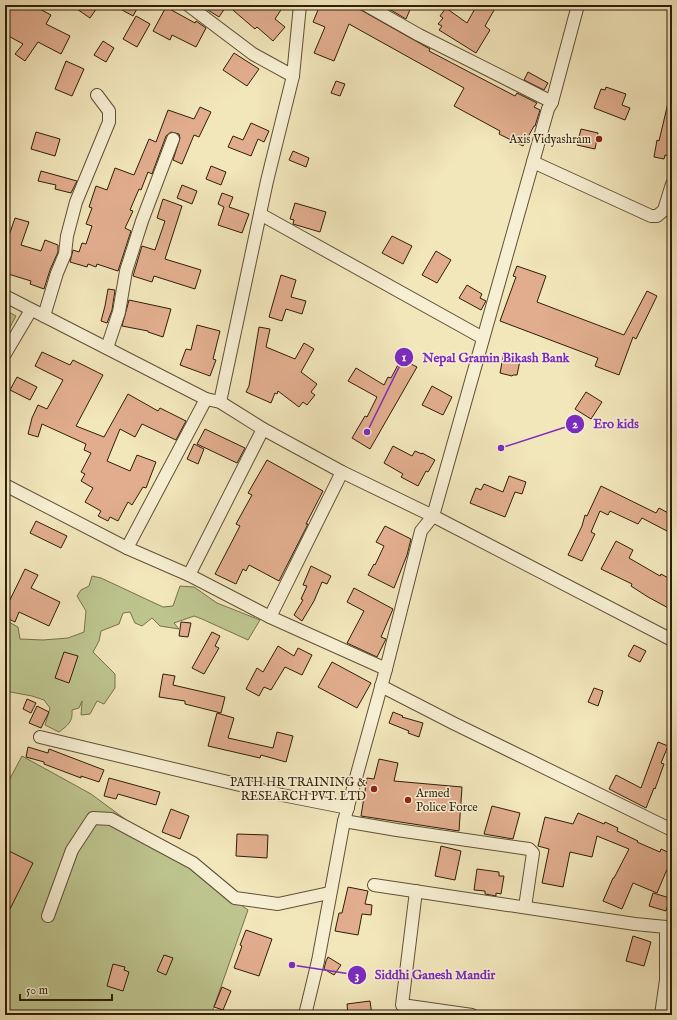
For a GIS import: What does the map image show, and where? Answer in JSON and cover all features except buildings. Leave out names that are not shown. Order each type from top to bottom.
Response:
[{"type":"street","points":[[188,5],[253,54],[293,76]]},
{"type":"street","points":[[220,402],[260,214],[293,76],[300,5]]},
{"type":"street","points":[[366,5],[419,36],[552,102]]},
{"type":"street","points":[[305,1015],[318,961],[329,893],[344,821],[386,669],[421,531],[433,516],[548,109],[552,102],[578,5]]},
{"type":"street","points":[[44,316],[57,273],[65,254],[67,236],[76,202],[109,122],[109,111],[97,95]]},
{"type":"street","points":[[108,348],[119,312],[126,271],[142,221],[174,139]]},
{"type":"street","points":[[533,162],[651,216],[657,216],[664,210],[672,184]]},
{"type":"street","points":[[260,214],[483,338]]},
{"type":"street","points":[[5,296],[206,399],[220,402],[263,429],[342,472],[433,516],[672,640]]},
{"type":"street","points":[[5,354],[31,310]]},
{"type":"street","points":[[126,548],[206,399]]},
{"type":"street","points":[[189,576],[263,429]]},
{"type":"street","points":[[270,617],[342,472]]},
{"type":"street","points":[[5,485],[126,548],[189,576],[270,617],[386,669]]},
{"type":"street","points":[[381,686],[467,730],[672,830]]},
{"type":"street","points":[[40,737],[282,795],[348,808]]},
{"type":"street","points":[[48,916],[72,850],[93,818],[111,819],[193,863],[236,898],[278,904],[329,893]]},
{"type":"street","points":[[344,821],[397,830],[528,848],[533,853],[525,907]]},
{"type":"street","points":[[374,885],[635,924],[666,927],[666,980],[660,1015]]},
{"type":"street","points":[[416,891],[402,1005],[472,1015]]},
{"type":"green space","points":[[5,310],[16,316],[5,337]]},
{"type":"green space","points":[[92,576],[101,578],[163,607],[173,606],[180,586],[194,587],[217,603],[260,620],[248,640],[194,616],[174,623],[179,629],[160,626],[152,618],[142,626],[135,623],[130,612],[123,613],[119,624],[101,631],[99,641],[93,652],[115,674],[115,688],[104,704],[97,701],[90,714],[81,715],[82,701],[79,708],[72,710],[72,718],[69,723],[59,732],[45,725],[50,708],[44,700],[5,691],[5,620],[18,627],[20,639],[43,640],[68,638],[84,632],[86,611],[77,596],[81,590],[89,586]]},
{"type":"green space","points":[[22,756],[91,794],[248,910],[211,1015],[5,1015],[5,788]]},
{"type":"place","name":"Axis Vidyashram","points":[[599,139]]},
{"type":"place","name":"Nepal Gramin Bikash Bank","points":[[367,432]]},
{"type":"place","name":"Ero kids","points":[[501,448]]},
{"type":"place","name":"PATH HR TRAINING & RESEARCH PVT. LTD","points":[[374,789]]},
{"type":"place","name":"Armed Police Force","points":[[408,800]]},
{"type":"place","name":"Siddhi Ganesh Mandir","points":[[292,965]]}]
